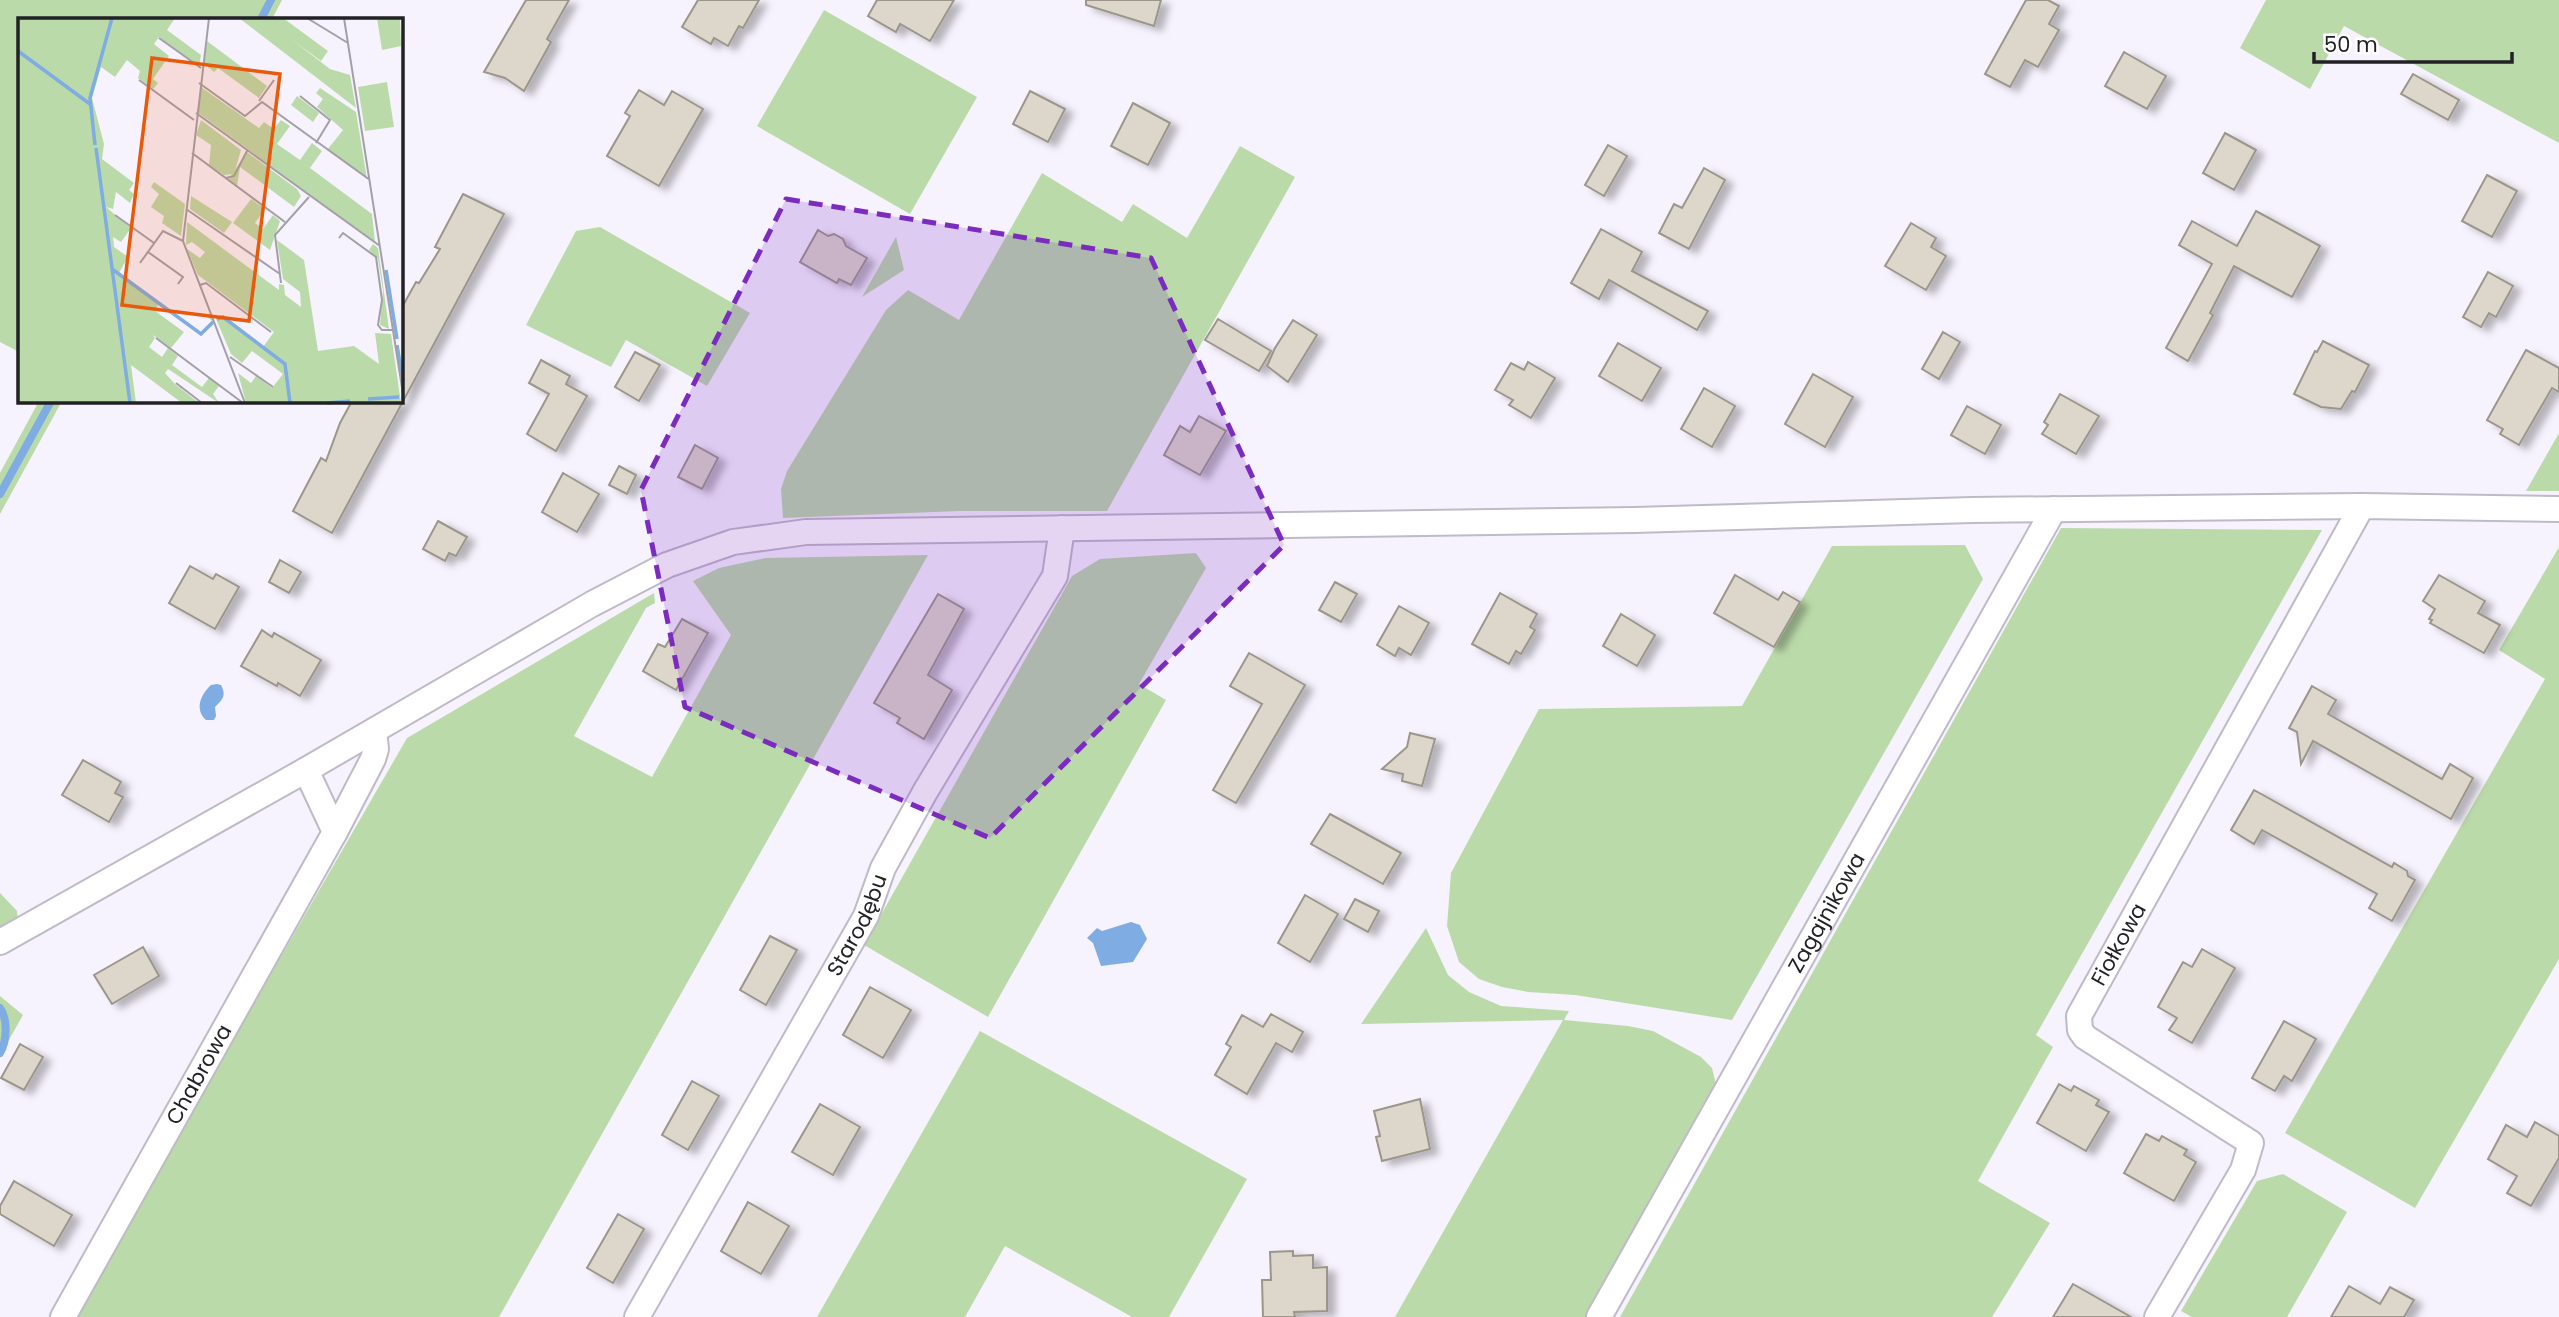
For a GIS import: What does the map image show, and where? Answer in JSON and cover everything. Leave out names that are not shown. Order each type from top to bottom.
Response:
[{"type":"street","points":[[0,942],[306,770],[592,604],[667,565],[733,542],[806,532],[1635,520],[2054,509],[2362,506],[2559,509]]},
{"type":"street","name":"Fiołkowa","points":[[2157,1317],[2243,1170],[2251,1143],[2085,1037],[2080,1030],[2079,1016],[2362,506]]},
{"type":"street","name":"Zagajnikowa","points":[[1599,1317],[2054,509]]},
{"type":"street","name":"Starodębu","points":[[637,1317],[866,916],[883,868],[925,792],[1055,576],[1062,528]]},
{"type":"street","name":"Chabrowa","points":[[63,1317],[335,832],[373,759],[376,749],[374,731]]},
{"type":"street","points":[[306,770],[335,832]]},
{"type":"highlighted area","points":[[786,199],[1151,258],[1284,545],[990,838],[685,707],[641,490]]},
{"type":"green space","points":[[0,0],[282,0],[273,18],[18,18],[18,351],[0,342]]},
{"type":"green space","points":[[2266,0],[2559,0],[2559,143],[2344,26],[2310,89],[2240,48]]},
{"type":"green space","points":[[824,10],[977,97],[910,214],[757,126]]},
{"type":"green space","points":[[1240,146],[1295,177],[1107,511],[960,511],[783,518],[781,489],[787,471],[886,310],[908,290],[959,320],[1042,173],[1122,222],[1133,204],[1187,238]]},
{"type":"green space","points":[[600,227],[750,313],[707,386],[626,340],[611,367],[526,325],[576,231]]},
{"type":"green space","points":[[896,237],[904,270],[862,297]]},
{"type":"green space","points":[[38,402],[61,402],[0,514],[0,473]]},
{"type":"green space","points":[[2559,433],[2559,491],[2526,491]]},
{"type":"green space","points":[[2061,528],[2322,530],[2036,1035],[2053,1047],[1978,1181],[2050,1223],[1992,1317],[1620,1317]]},
{"type":"green space","points":[[1965,545],[1983,579],[1732,1020],[1575,995],[1528,992],[1502,987],[1479,979],[1459,962],[1447,926],[1451,873],[1539,709],[1742,706],[1832,546]]},
{"type":"green space","points":[[2559,547],[2559,959],[2415,1208],[2285,1133],[2545,679],[2499,650]]},
{"type":"green space","points":[[1196,553],[1206,568],[1139,684],[1166,700],[988,1017],[864,945],[1072,576],[1100,559]]},
{"type":"green space","points":[[928,555],[499,1317],[73,1317],[407,738],[654,593],[655,603],[646,608],[574,736],[652,777],[731,635],[693,581],[719,568],[765,558]]},
{"type":"green space","points":[[0,893],[17,911],[18,920],[0,930]]},
{"type":"green space","points":[[1426,928],[1448,975],[1469,992],[1501,1006],[1569,1011],[1564,1020],[1653,1031],[1701,1057],[1712,1068],[1716,1084],[1587,1317],[1395,1317],[1563,1020],[1361,1024]]},
{"type":"green space","points":[[0,996],[23,1015],[0,1056]]},
{"type":"green space","points":[[980,1031],[1247,1179],[1169,1317],[1132,1317],[1005,1246],[965,1317],[817,1317]]},
{"type":"green space","points":[[2283,1174],[2347,1212],[2287,1317],[2192,1317],[2181,1311],[2257,1181]]},
{"type":"water","points":[[217,684],[223,689],[223,698],[215,707],[214,720],[206,720],[200,711],[200,702],[207,689]]},
{"type":"water","points":[[1131,922],[1140,925],[1147,939],[1133,962],[1101,966],[1093,943],[1087,938],[1097,928],[1102,931]]},
{"type":"building","points":[[526,0],[569,0],[547,39],[551,42],[524,91],[505,78],[484,72]]},
{"type":"building","points":[[698,0],[759,0],[743,28],[739,26],[728,46],[714,38],[711,44],[682,27]]},
{"type":"building","points":[[877,0],[954,0],[930,41],[900,24],[896,32],[868,16]]},
{"type":"building","points":[[1086,0],[1161,0],[1154,26],[1086,5]]},
{"type":"building","points":[[2026,0],[2048,0],[2059,6],[2049,24],[2059,30],[2038,67],[2025,60],[2010,87],[1985,74]]},
{"type":"building","points":[[2124,52],[2166,76],[2147,109],[2105,86]]},
{"type":"building","points":[[2413,74],[2459,100],[2448,120],[2401,94]]},
{"type":"building","points":[[639,90],[664,105],[672,91],[703,109],[659,186],[607,156],[630,116],[625,113]]},
{"type":"building","points":[[1030,91],[1065,109],[1048,142],[1013,124]]},
{"type":"building","points":[[1133,103],[1170,123],[1148,165],[1111,146]]},
{"type":"building","points":[[2225,133],[2256,150],[2234,190],[2203,173]]},
{"type":"building","points":[[1608,145],[1627,156],[1604,196],[1585,185]]},
{"type":"building","points":[[1704,168],[1725,180],[1689,249],[1659,233],[1674,204],[1682,208]]},
{"type":"building","points":[[2487,175],[2517,191],[2492,237],[2462,221]]},
{"type":"building","points":[[463,194],[504,214],[332,533],[293,511],[321,458],[326,461],[340,423],[351,402],[402,402],[402,307],[440,249],[435,247]]},
{"type":"building","points":[[2256,211],[2320,246],[2292,297],[2234,266],[2210,313],[2213,315],[2188,361],[2166,348],[2212,264],[2179,245],[2192,221],[2237,246]]},
{"type":"building","points":[[1911,223],[1936,238],[1931,247],[1946,256],[1926,290],[1885,266]]},
{"type":"building","points":[[1601,229],[1642,252],[1632,271],[1708,311],[1697,330],[1609,280],[1599,299],[1571,283]]},
{"type":"building","points":[[818,230],[828,236],[834,234],[843,239],[846,246],[867,258],[851,285],[839,279],[837,283],[800,262]]},
{"type":"building","points":[[2488,272],[2513,286],[2496,317],[2489,313],[2481,327],[2463,317]]},
{"type":"building","points":[[1218,319],[1271,351],[1259,371],[1205,340]]},
{"type":"building","points":[[1293,320],[1317,335],[1288,382],[1267,366]]},
{"type":"building","points":[[1943,332],[1960,342],[1939,379],[1922,369]]},
{"type":"building","points":[[2323,341],[2369,365],[2355,392],[2352,391],[2341,409],[2321,407],[2294,394],[2315,351],[2317,352]]},
{"type":"building","points":[[1618,343],[1661,368],[1642,401],[1599,376]]},
{"type":"building","points":[[2526,350],[2559,368],[2559,392],[2552,388],[2519,445],[2500,434],[2503,429],[2487,420]]},
{"type":"building","points":[[635,352],[660,365],[639,401],[615,387]]},
{"type":"building","points":[[541,360],[570,376],[566,384],[587,396],[556,451],[527,434],[549,394],[529,383]]},
{"type":"building","points":[[1528,362],[1555,378],[1531,418],[1509,405],[1513,400],[1495,390],[1511,363],[1524,370]]},
{"type":"building","points":[[1813,374],[1853,397],[1825,447],[1785,424]]},
{"type":"building","points":[[1704,388],[1735,406],[1712,447],[1681,429]]},
{"type":"building","points":[[2060,394],[2099,416],[2076,454],[2042,434],[2048,425],[2044,422]]},
{"type":"building","points":[[1967,406],[2001,425],[1985,454],[1951,435]]},
{"type":"building","points":[[1199,416],[1226,431],[1200,475],[1164,455],[1180,426],[1190,432]]},
{"type":"building","points":[[695,445],[718,458],[702,489],[678,477]]},
{"type":"building","points":[[619,466],[636,475],[627,494],[609,485]]},
{"type":"building","points":[[563,473],[599,494],[577,532],[542,512]]},
{"type":"building","points":[[438,521],[467,537],[456,556],[449,553],[445,561],[423,549]]},
{"type":"building","points":[[280,560],[301,572],[289,593],[269,582]]},
{"type":"building","points":[[190,566],[213,579],[216,574],[239,587],[215,629],[169,603]]},
{"type":"building","points":[[1735,575],[1778,600],[1783,592],[1800,602],[1774,647],[1714,613]]},
{"type":"building","points":[[2439,575],[2485,601],[2478,613],[2500,625],[2484,653],[2430,623],[2432,620],[2429,619],[2435,609],[2423,601]]},
{"type":"building","points":[[1335,582],[1357,594],[1341,622],[1319,610]]},
{"type":"building","points":[[1500,593],[1537,614],[1530,627],[1535,630],[1521,654],[1516,651],[1509,664],[1472,644]]},
{"type":"building","points":[[938,594],[964,609],[928,675],[952,690],[924,739],[897,723],[900,718],[874,703]]},
{"type":"building","points":[[1399,606],[1429,623],[1411,655],[1399,648],[1395,656],[1377,645]]},
{"type":"building","points":[[1621,614],[1655,635],[1637,666],[1603,646]]},
{"type":"building","points":[[682,619],[708,633],[676,690],[643,671],[658,644],[665,647]]},
{"type":"building","points":[[262,630],[272,637],[274,633],[321,660],[300,696],[241,666]]},
{"type":"building","points":[[1249,653],[1305,685],[1236,803],[1213,790],[1262,704],[1230,686]]},
{"type":"building","points":[[2312,686],[2336,700],[2328,714],[2442,779],[2450,764],[2473,778],[2451,819],[2313,741],[2301,764],[2297,732],[2289,728]]},
{"type":"building","points":[[1410,733],[1435,739],[1422,786],[1402,781],[1403,774],[1382,769],[1407,747]]},
{"type":"building","points":[[83,760],[121,782],[115,793],[123,797],[109,822],[62,795]]},
{"type":"building","points":[[2254,790],[2392,867],[2394,863],[2407,871],[2408,876],[2415,880],[2392,921],[2369,908],[2377,894],[2262,830],[2254,844],[2231,830]]},
{"type":"building","points":[[1330,814],[1401,853],[1383,884],[1311,844]]},
{"type":"building","points":[[1305,895],[1338,914],[1310,962],[1278,943]]},
{"type":"building","points":[[1355,899],[1379,911],[1368,932],[1344,919]]},
{"type":"building","points":[[770,936],[797,950],[766,1005],[740,990]]},
{"type":"building","points":[[143,947],[159,976],[112,1004],[94,975]]},
{"type":"building","points":[[2202,949],[2235,968],[2192,1043],[2169,1030],[2177,1018],[2158,1007],[2183,962],[2192,967]]},
{"type":"building","points":[[870,987],[911,1010],[883,1058],[843,1035]]},
{"type":"building","points":[[1271,1014],[1303,1032],[1292,1052],[1276,1043],[1247,1094],[1215,1075],[1231,1047],[1226,1044],[1242,1015],[1263,1027]]},
{"type":"building","points":[[2284,1021],[2316,1039],[2292,1081],[2284,1076],[2275,1091],[2252,1078]]},
{"type":"building","points":[[20,1044],[43,1057],[24,1090],[1,1078]]},
{"type":"building","points":[[692,1081],[719,1096],[688,1150],[662,1135]]},
{"type":"building","points":[[2059,1084],[2071,1091],[2074,1086],[2099,1100],[2096,1105],[2109,1112],[2086,1151],[2037,1123]]},
{"type":"building","points":[[1420,1099],[1430,1149],[1382,1161],[1376,1137],[1380,1136],[1374,1111]]},
{"type":"building","points":[[820,1104],[860,1127],[833,1175],[792,1152]]},
{"type":"building","points":[[2535,1122],[2559,1136],[2559,1158],[2531,1206],[2507,1193],[2517,1176],[2488,1159],[2506,1125],[2527,1137]]},
{"type":"building","points":[[2146,1134],[2159,1141],[2162,1136],[2187,1150],[2184,1155],[2196,1162],[2174,1201],[2124,1173]]},
{"type":"building","points":[[14,1181],[72,1215],[54,1246],[0,1214],[0,1206]]},
{"type":"building","points":[[748,1202],[789,1226],[761,1274],[721,1251]]},
{"type":"building","points":[[618,1214],[644,1229],[613,1283],[587,1268]]},
{"type":"building","points":[[1293,1251],[1293,1256],[1313,1255],[1313,1268],[1327,1267],[1327,1311],[1294,1312],[1295,1317],[1263,1317],[1262,1280],[1271,1280],[1270,1252]]},
{"type":"building","points":[[2073,1284],[2131,1317],[2053,1317]]},
{"type":"building","points":[[2349,1286],[2380,1304],[2390,1287],[2414,1300],[2404,1317],[2331,1317]]},
{"type":"waterway","points":[[262,18],[271,0]]},
{"type":"waterway","points":[[0,494],[50,402]]},
{"type":"waterway","points":[[0,1008],[6,1030],[0,1053]]}]
